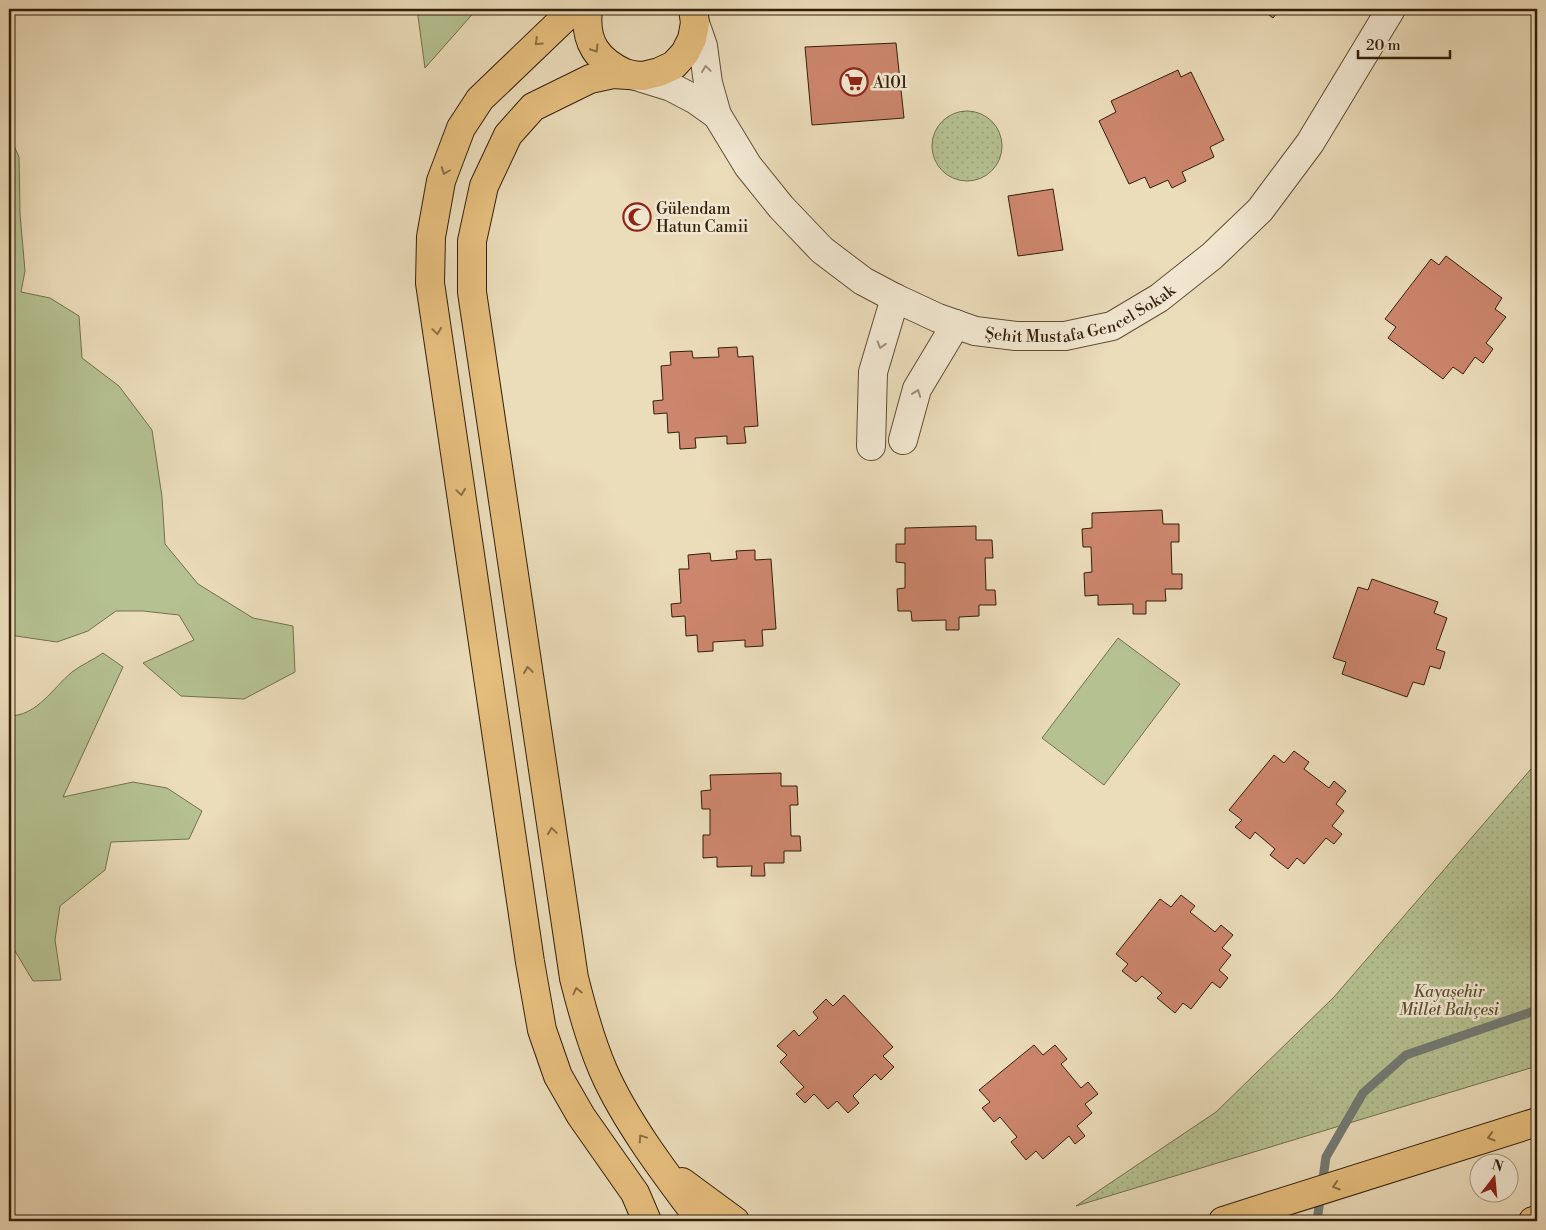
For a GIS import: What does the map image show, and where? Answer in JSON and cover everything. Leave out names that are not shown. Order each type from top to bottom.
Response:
[{"type":"main road","points":[[574,9],[480,99],[461,128],[441,181],[431,237],[430,283],[530,962],[542,1030],[558,1076],[581,1116],[656,1221]]},
{"type":"main road","points":[[588,9],[587,26],[590,42],[599,56],[612,67],[627,74]]},
{"type":"main road","points":[[695,13],[692,39],[685,53],[674,64],[659,72],[644,76],[613,74],[590,79],[533,107],[508,135],[484,186],[472,241],[472,292],[574,978],[584,1021],[603,1070],[627,1116],[701,1221]]},
{"type":"main road","points":[[1223,1221],[1537,1122]]},
{"type":"main road","points":[[663,1168],[735,1221]]},
{"type":"main road","points":[[635,1193],[647,1221]]},
{"type":"main road","points":[[1532,1221],[1537,1220]]},
{"type":"street","name":"Şehit Mustafa Gencel Sokak","points":[[717,115],[748,166],[781,207],[822,250],[863,281],[895,298],[975,331],[1016,336],[1065,336],[1112,326],[1159,298],[1212,256],[1260,210],[1310,143],[1391,9]]},
{"type":"street","points":[[695,13],[703,46],[708,84],[717,115]]},
{"type":"street","points":[[627,74],[671,87],[696,100],[717,115]]},
{"type":"street","points":[[871,446],[873,372],[895,298]]},
{"type":"street","points":[[903,440],[917,389],[956,324]]},
{"type":"green space","points":[[417,9],[477,9],[425,68]]},
{"type":"green space","points":[[967,111],[980,114],[992,121],[999,133],[1002,146],[999,159],[992,171],[980,178],[967,181],[954,178],[942,171],[935,159],[932,146],[935,133],[942,121],[954,114]]},
{"type":"green space","points":[[9,134],[19,157],[20,214],[25,271],[21,292],[50,298],[79,316],[82,358],[119,386],[152,430],[162,497],[165,544],[198,584],[253,618],[293,626],[295,672],[244,699],[181,696],[143,663],[194,640],[179,615],[143,611],[116,611],[88,631],[57,642],[9,635]]},
{"type":"green space","points":[[1118,638],[1180,684],[1104,785],[1042,738]]},
{"type":"green space","points":[[103,653],[123,667],[63,797],[133,782],[167,788],[202,811],[189,839],[111,842],[105,870],[60,906],[55,940],[61,980],[33,981],[9,941],[9,716],[19,715],[36,706],[72,672]]},
{"type":"green space","name":"Kayaşehir Millet Bahçesi","points":[[1537,762],[1537,1066],[1076,1206],[1216,1112],[1334,997]]},
{"type":"building","points":[[1261,9],[1280,9],[1273,18]]},
{"type":"building","name":"A101","points":[[896,43],[904,118],[812,125],[805,47]]},
{"type":"building","points":[[1178,70],[1181,77],[1191,72],[1224,140],[1210,147],[1214,157],[1182,172],[1186,181],[1172,188],[1168,180],[1150,188],[1145,177],[1129,184],[1099,121],[1116,112],[1111,101]]},
{"type":"building","points":[[1053,189],[1063,250],[1018,256],[1008,196]]},
{"type":"building","points":[[1446,256],[1502,298],[1495,309],[1506,317],[1486,343],[1493,349],[1483,363],[1475,357],[1463,374],[1453,367],[1443,379],[1388,338],[1396,327],[1385,319],[1431,259],[1439,265]]},
{"type":"building","points":[[737,347],[738,357],[753,356],[758,426],[744,427],[746,443],[727,444],[727,436],[695,438],[696,448],[680,449],[679,432],[668,433],[667,413],[654,414],[653,401],[663,400],[661,366],[671,365],[670,352],[692,351],[693,358],[719,357],[718,348]]},
{"type":"building","points":[[1162,510],[1163,524],[1179,524],[1179,542],[1171,542],[1172,574],[1182,574],[1182,589],[1165,589],[1166,601],[1146,601],[1146,614],[1133,614],[1133,604],[1098,605],[1098,595],[1085,596],[1084,573],[1092,572],[1091,547],[1083,547],[1082,529],[1092,528],[1092,513]]},
{"type":"building","points":[[976,526],[976,540],[992,540],[993,558],[985,558],[986,590],[995,590],[996,605],[979,605],[979,616],[959,617],[959,630],[946,630],[946,620],[912,621],[911,611],[898,611],[897,589],[905,588],[905,563],[896,562],[896,544],[905,544],[905,528]]},
{"type":"building","points":[[755,550],[755,560],[771,559],[776,629],[762,630],[763,646],[745,647],[745,640],[713,642],[713,651],[698,652],[697,635],[686,636],[685,616],[672,617],[671,604],[681,603],[679,569],[689,569],[688,555],[710,553],[711,561],[737,559],[736,551]]},
{"type":"building","points":[[1372,579],[1438,602],[1434,613],[1447,618],[1436,649],[1445,652],[1440,669],[1430,666],[1424,685],[1413,682],[1407,697],[1342,674],[1346,662],[1333,658],[1358,587],[1368,590]]},
{"type":"building","points":[[1294,751],[1309,762],[1304,769],[1329,788],[1334,781],[1346,791],[1336,804],[1344,811],[1332,826],[1342,834],[1334,844],[1326,838],[1304,864],[1297,858],[1288,869],[1270,855],[1275,849],[1255,832],[1250,839],[1235,827],[1242,820],[1229,810],[1274,755],[1284,763]]},
{"type":"building","points":[[781,773],[781,786],[797,786],[798,805],[790,805],[791,836],[800,836],[801,851],[784,851],[784,863],[764,863],[765,876],[751,876],[752,866],[717,867],[717,857],[703,858],[703,835],[710,835],[710,809],[702,809],[701,791],[711,790],[710,775]]},
{"type":"building","points":[[1181,895],[1195,906],[1190,912],[1215,932],[1221,925],[1233,935],[1222,948],[1231,955],[1219,970],[1228,978],[1220,988],[1212,982],[1191,1009],[1183,1003],[1175,1013],[1157,998],[1162,993],[1142,976],[1136,982],[1122,971],[1128,964],[1116,954],[1160,899],[1171,907]]},
{"type":"building","points":[[844,995],[893,1047],[883,1056],[894,1067],[881,1080],[875,1074],[853,1096],[859,1103],[848,1113],[837,1101],[828,1109],[814,1094],[805,1103],[796,1094],[804,1087],[780,1062],[787,1055],[777,1046],[794,1030],[799,1036],[818,1018],[813,1012],[826,999],[833,1006]]},
{"type":"building","points":[[1034,1045],[1043,1055],[1055,1045],[1067,1059],[1061,1064],[1081,1088],[1088,1082],[1098,1094],[1085,1104],[1092,1113],[1077,1126],[1085,1136],[1075,1144],[1069,1136],[1043,1159],[1036,1151],[1026,1160],[1011,1142],[1017,1137],[1000,1117],[994,1122],[982,1108],[990,1102],[979,1090]]},
{"type":"waterway","points":[[1317,1221],[1326,1157],[1363,1093],[1406,1055],[1537,1010]]},
{"type":"place","name":"A101","points":[[854,82]]},
{"type":"place","name":"Gülendam Hatun Camii","points":[[637,217]]}]
